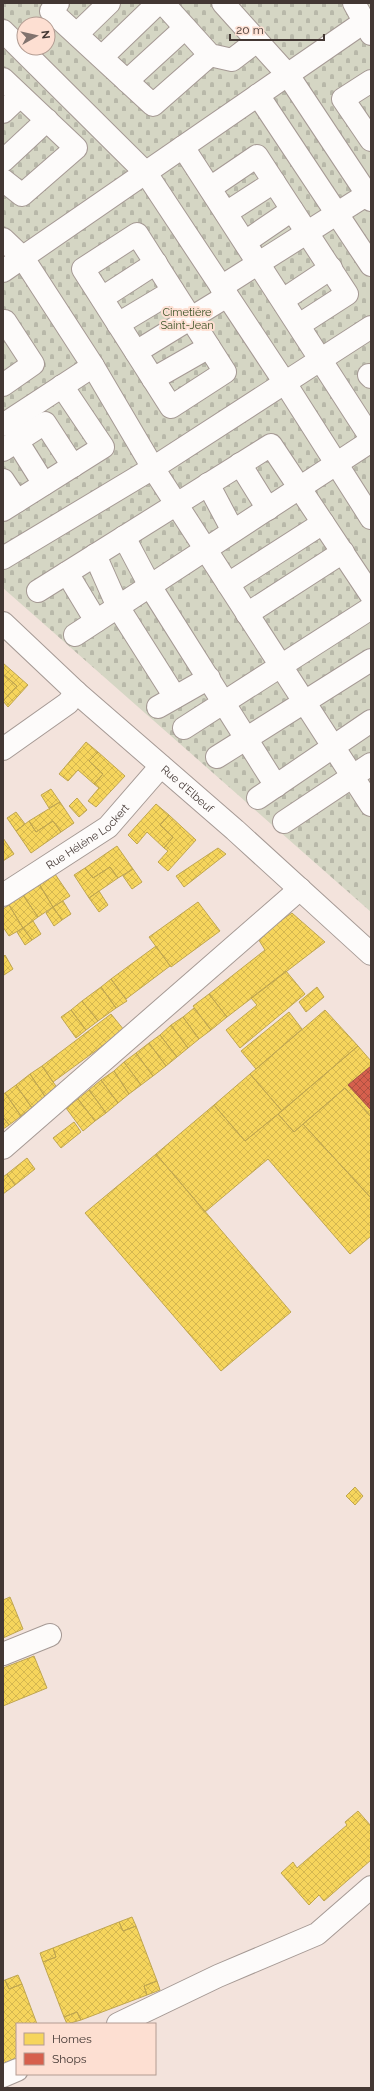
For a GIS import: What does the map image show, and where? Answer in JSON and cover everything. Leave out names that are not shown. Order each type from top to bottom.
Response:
[{"type":"street","points":[[58,3],[51,10],[154,105],[210,55]]},
{"type":"street","points":[[77,34],[109,3]]},
{"type":"street","points":[[102,57],[158,3]]},
{"type":"street","points":[[163,3],[210,55],[232,60],[257,41]]},
{"type":"street","points":[[136,352],[191,318],[259,263],[307,232],[370,195],[288,75],[223,3]]},
{"type":"street","points":[[3,271],[258,95],[288,75],[367,28],[354,3]]},
{"type":"street","points":[[127,81],[185,28]]},
{"type":"street","points":[[3,31],[146,173],[285,383],[371,518]]},
{"type":"street","points":[[3,79],[76,148],[22,195],[3,180]]},
{"type":"street","points":[[368,128],[343,99],[371,81]]},
{"type":"street","points":[[258,95],[371,265]]},
{"type":"street","points":[[3,112],[20,96]]},
{"type":"street","points":[[3,160],[46,120]]},
{"type":"street","points":[[183,147],[371,438]]},
{"type":"street","points":[[210,188],[257,156],[347,294],[299,326]]},
{"type":"street","points":[[226,213],[274,182]]},
{"type":"street","points":[[245,242],[292,210]]},
{"type":"street","points":[[137,234],[173,291],[225,372],[171,407],[83,269],[137,234]]},
{"type":"street","points":[[3,239],[23,258],[93,366],[153,468],[371,805]]},
{"type":"street","points":[[102,298],[156,263]]},
{"type":"street","points":[[282,300],[330,268]]},
{"type":"street","points":[[118,324],[173,291]]},
{"type":"street","points":[[4,320],[33,364],[4,383]]},
{"type":"street","points":[[3,558],[153,468],[371,327]]},
{"type":"street","points":[[153,379],[209,347]]},
{"type":"street","points":[[8,439],[62,386],[93,366]]},
{"type":"street","points":[[3,480],[10,506],[103,447],[62,386]]},
{"type":"street","points":[[8,439],[45,423],[73,466]]},
{"type":"street","points":[[8,439],[44,484]]},
{"type":"street","points":[[76,635],[371,442]]},
{"type":"street","points":[[38,591],[271,445],[371,595]]},
{"type":"street","points":[[240,464],[268,509]]},
{"type":"street","points":[[208,484],[233,532]]},
{"type":"street","points":[[228,584],[323,523]]},
{"type":"street","points":[[124,537],[150,586],[276,786]]},
{"type":"street","points":[[247,614],[343,552]]},
{"type":"street","points":[[94,555],[118,607],[167,702],[209,678]]},
{"type":"street","points":[[67,573],[96,621]]},
{"type":"street","points":[[184,728],[371,608]]},
{"type":"street","name":"Rue d'Elbeuf","points":[[3,623],[76,692],[300,889],[371,954]]},
{"type":"street","points":[[217,757],[371,660]]},
{"type":"street","points":[[3,749],[68,703],[76,692]]},
{"type":"street","points":[[258,798],[371,720]]},
{"type":"street","points":[[284,822],[371,764]]},
{"type":"street","name":"Rue Hélène Lockert","points":[[3,896],[108,827],[161,766]]},
{"type":"street","points":[[3,1148],[300,889]]},
{"type":"street","points":[[3,1654],[50,1635]]},
{"type":"street","points":[[120,2023],[218,1976],[317,1934],[371,1887]]},
{"type":"street","points":[[3,2076],[16,2070]]},
{"type":"green space","name":"Cimetière Saint-Jean","points":[[3,3],[371,3],[371,912],[3,588]]},
{"type":"building: Homes","points":[[3,663],[28,685],[8,707],[3,701],[17,686],[3,674]]},
{"type":"building: Homes","points":[[3,674],[17,686],[3,701]]},
{"type":"building: Homes","points":[[86,742],[98,752],[89,761],[103,774],[94,784],[78,770],[68,781],[59,774]]},
{"type":"building: Homes","points":[[98,752],[125,776],[96,807],[88,801],[99,788],[94,784],[103,774],[89,761]]},
{"type":"building: Homes","points":[[51,789],[60,802],[49,808],[41,795]]},
{"type":"building: Homes","points":[[77,798],[87,810],[79,817],[69,806]]},
{"type":"building: Homes","points":[[60,802],[74,823],[61,832],[53,821],[36,832],[29,821]]},
{"type":"building: Homes","points":[[156,804],[169,815],[160,825],[173,837],[164,848],[147,832],[137,844],[128,835]]},
{"type":"building: Homes","points":[[16,812],[25,824],[16,831],[7,818]]},
{"type":"building: Homes","points":[[169,815],[196,840],[168,871],[158,862],[168,851],[164,848],[173,837],[160,825]]},
{"type":"building: Homes","points":[[29,821],[36,832],[53,821],[61,832],[31,853],[16,831]]},
{"type":"building: Homes","points":[[3,838],[14,854],[3,861]]},
{"type":"building: Homes","points":[[117,846],[133,869],[118,878],[110,867],[93,878],[85,868]]},
{"type":"building: Homes","points":[[218,848],[226,854],[184,887],[176,876]]},
{"type":"building: Homes","points":[[110,867],[118,878],[89,898],[74,875],[85,868],[93,878]]},
{"type":"building: Homes","points":[[133,869],[142,882],[132,889],[123,876]]},
{"type":"building: Homes","points":[[55,874],[70,896],[53,907],[39,884]]},
{"type":"building: Homes","points":[[39,884],[53,907],[38,917],[23,895]]},
{"type":"building: Homes","points":[[99,891],[108,905],[99,912],[89,898]]},
{"type":"building: Homes","points":[[23,895],[38,917],[23,928],[9,905]]},
{"type":"building: Homes","points":[[63,901],[71,914],[62,920],[53,907]]},
{"type":"building: Homes","points":[[198,902],[220,931],[171,967],[149,937]]},
{"type":"building: Homes","points":[[9,905],[23,928],[9,936],[3,927],[3,909]]},
{"type":"building: Homes","points":[[53,907],[62,920],[54,926],[46,913]]},
{"type":"building: Homes","points":[[292,913],[325,942],[227,1017],[209,994],[265,950],[257,937]]},
{"type":"building: Homes","points":[[33,921],[41,934],[32,940],[23,928]]},
{"type":"building: Homes","points":[[23,928],[32,940],[25,945],[17,932]]},
{"type":"building: Homes","points":[[156,946],[170,966],[126,999],[111,979]]},
{"type":"building: Homes","points":[[5,955],[13,969],[4,975],[3,957]]},
{"type":"building: Homes","points":[[286,971],[305,994],[240,1048],[226,1030],[257,1005],[251,998]]},
{"type":"building: Homes","points":[[111,979],[127,1001],[116,1008],[101,987]]},
{"type":"building: Homes","points":[[101,987],[116,1008],[98,1021],[82,1001]]},
{"type":"building: Homes","points":[[317,987],[324,997],[306,1012],[299,1002]]},
{"type":"building: Homes","points":[[209,994],[227,1017],[211,1030],[193,1006]]},
{"type":"building: Homes","points":[[82,1001],[98,1021],[86,1030],[71,1010]]},
{"type":"building: Homes","points":[[194,1008],[211,1030],[199,1039],[183,1017]]},
{"type":"building: Homes","points":[[71,1010],[86,1030],[76,1038],[61,1017]]},
{"type":"building: Homes","points":[[325,1010],[358,1046],[282,1111],[250,1074]]},
{"type":"building: Homes","points":[[289,1012],[302,1029],[256,1069],[241,1051]]},
{"type":"building: Homes","points":[[111,1014],[124,1030],[53,1082],[42,1066]]},
{"type":"building: Homes","points":[[183,1017],[199,1039],[188,1048],[171,1025]]},
{"type":"building: Homes","points":[[171,1025],[188,1048],[177,1057],[160,1035]]},
{"type":"building: Homes","points":[[160,1035],[177,1057],[166,1066],[149,1043]]},
{"type":"building: Homes","points":[[149,1043],[166,1066],[153,1076],[136,1053]]},
{"type":"building: Homes","points":[[358,1046],[371,1061],[371,1066],[348,1085],[371,1110],[371,1117],[345,1088],[294,1132],[278,1114]]},
{"type":"building: Homes","points":[[136,1053],[153,1076],[141,1085],[124,1062]]},
{"type":"building: Homes","points":[[124,1062],[141,1085],[129,1094],[114,1071]]},
{"type":"building: Homes","points":[[42,1066],[58,1089],[46,1098],[30,1074]]},
{"type":"building: Homes","points":[[114,1071],[129,1094],[118,1103],[101,1080]]},
{"type":"building: Homes","points":[[30,1074],[46,1098],[32,1108],[16,1085]]},
{"type":"building: Homes","points":[[250,1074],[282,1111],[245,1141],[214,1105]]},
{"type":"building: Homes","points":[[101,1080],[118,1103],[106,1113],[89,1090]]},
{"type":"building: Homes","points":[[16,1085],[32,1108],[21,1116],[5,1093]]},
{"type":"building: Homes","points":[[345,1088],[371,1117],[371,1198],[303,1124]]},
{"type":"building: Homes","points":[[89,1090],[106,1113],[95,1121],[78,1099]]},
{"type":"building: Homes","points":[[5,1093],[21,1116],[9,1125],[3,1117],[3,1094]]},
{"type":"building: Homes","points":[[78,1099],[95,1121],[83,1131],[66,1108]]},
{"type":"building: Homes","points":[[214,1105],[245,1141],[278,1114],[294,1132],[303,1124],[371,1198],[371,1236],[350,1254],[268,1159],[205,1212],[156,1154]]},
{"type":"building: Homes","points":[[3,1117],[9,1125],[3,1129]]},
{"type":"building: Homes","points":[[74,1122],[81,1132],[61,1148],[53,1138]]},
{"type":"building: Homes","points":[[156,1154],[291,1312],[221,1371],[85,1213]]},
{"type":"building: Homes","points":[[27,1158],[35,1169],[15,1185],[7,1174]]},
{"type":"building: Homes","points":[[7,1174],[15,1185],[3,1194],[3,1177]]},
{"type":"building: Homes","points":[[355,1487],[363,1496],[355,1505],[346,1496]]},
{"type":"building: Homes","points":[[10,1597],[23,1629],[3,1638],[3,1600]]},
{"type":"building: Homes","points":[[34,1656],[47,1688],[3,1706],[3,1668]]},
{"type":"building: Homes","points":[[358,1811],[371,1826],[371,1860],[324,1901],[319,1895],[309,1905],[281,1873],[293,1862],[297,1868],[347,1825],[345,1822]]},
{"type":"building: Homes","points":[[132,1917],[136,1926],[123,1931],[119,1922]]},
{"type":"building: Homes","points":[[119,1922],[123,1931],[136,1926],[157,1981],[144,1986],[147,1995],[81,2020],[77,2012],[64,2017],[43,1962],[56,1957],[53,1948]]},
{"type":"building: Homes","points":[[53,1948],[56,1957],[43,1962],[40,1953]]},
{"type":"building: Homes","points":[[18,1975],[22,1984],[9,1989],[5,1980]]},
{"type":"building: Homes","points":[[5,1980],[9,1989],[22,1984],[37,2023],[16,2023],[16,2059],[3,2064],[3,1981]]},
{"type":"building: Homes","points":[[157,1981],[160,1990],[147,1995],[144,1986]]},
{"type":"building: Homes","points":[[77,2012],[81,2020],[67,2023],[64,2017]]},
{"type":"building: Shops","points":[[371,1066],[371,1110],[348,1085]]}]
